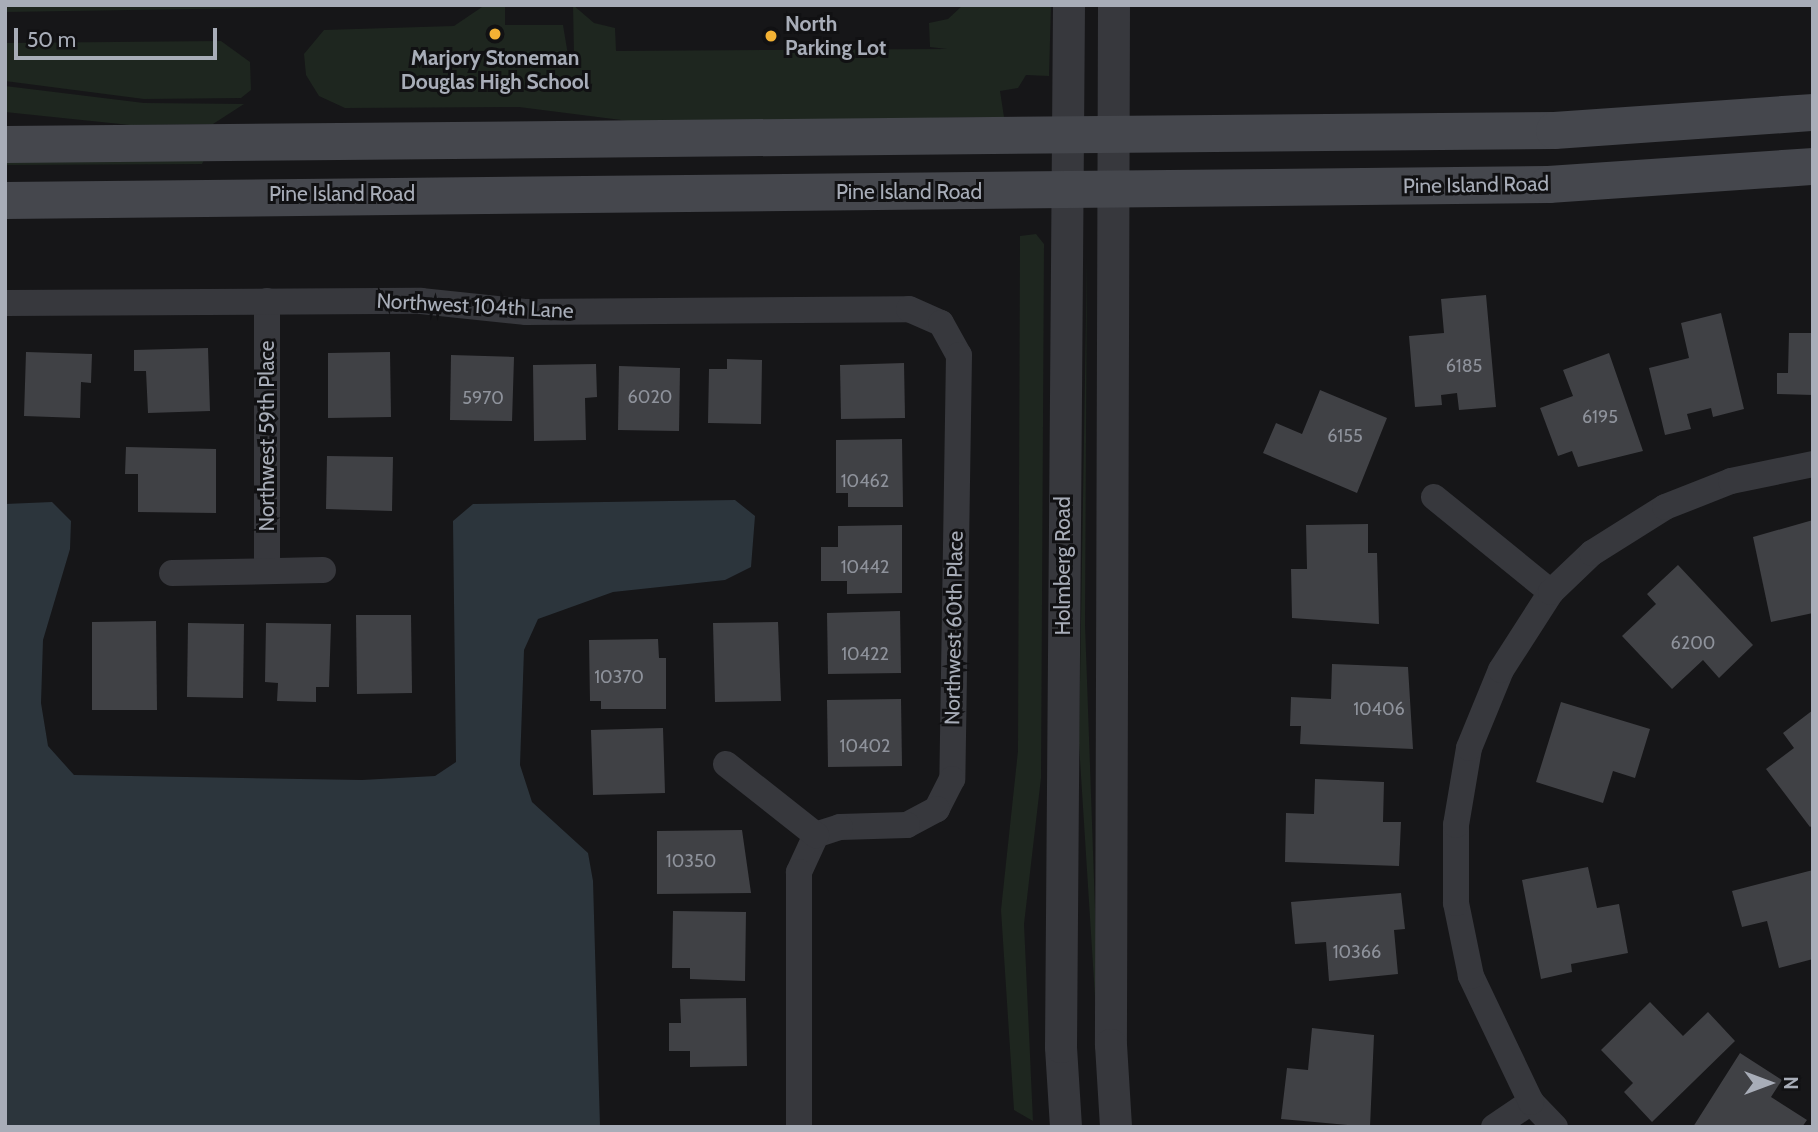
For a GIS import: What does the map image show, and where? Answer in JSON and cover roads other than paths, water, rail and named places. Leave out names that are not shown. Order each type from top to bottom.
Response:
[{"type":"main road","points":[[5,144],[1068,132],[1554,130],[1813,112]]},
{"type":"main road","name":"Pine Island Road","points":[[5,200],[1548,184],[1813,166]]},
{"type":"street","name":"Holmberg Road","points":[[1066,1127],[1061,1046],[1065,190],[1069,5]]},
{"type":"street","points":[[1114,5],[1111,1045],[1116,1127]]},
{"type":"street","name":"Northwest 59th Place","points":[[267,301],[267,571]]},
{"type":"street","name":"Northwest 104th Lane","points":[[5,303],[421,301],[526,312],[909,309],[941,323]]},
{"type":"street","name":"Northwest 60th Place","points":[[816,835],[839,827],[907,825],[937,809],[952,779],[959,355],[941,323]]},
{"type":"street","points":[[1555,1127],[1531,1102],[1471,976],[1456,903],[1456,825],[1469,748],[1501,670],[1551,592],[1592,553],[1665,507],[1731,481],[1813,464]]},
{"type":"street","points":[[1434,497],[1551,592]]},
{"type":"street","points":[[172,573],[323,570]]},
{"type":"street","points":[[726,764],[816,835],[799,872],[799,1127]]},
{"type":"street","points":[[1494,1127],[1531,1102]]},
{"type":"place","name":"Marjory Stoneman Douglas High School","points":[[495,34]]},
{"type":"place","name":"North Parking Lot","points":[[771,36]]}]
